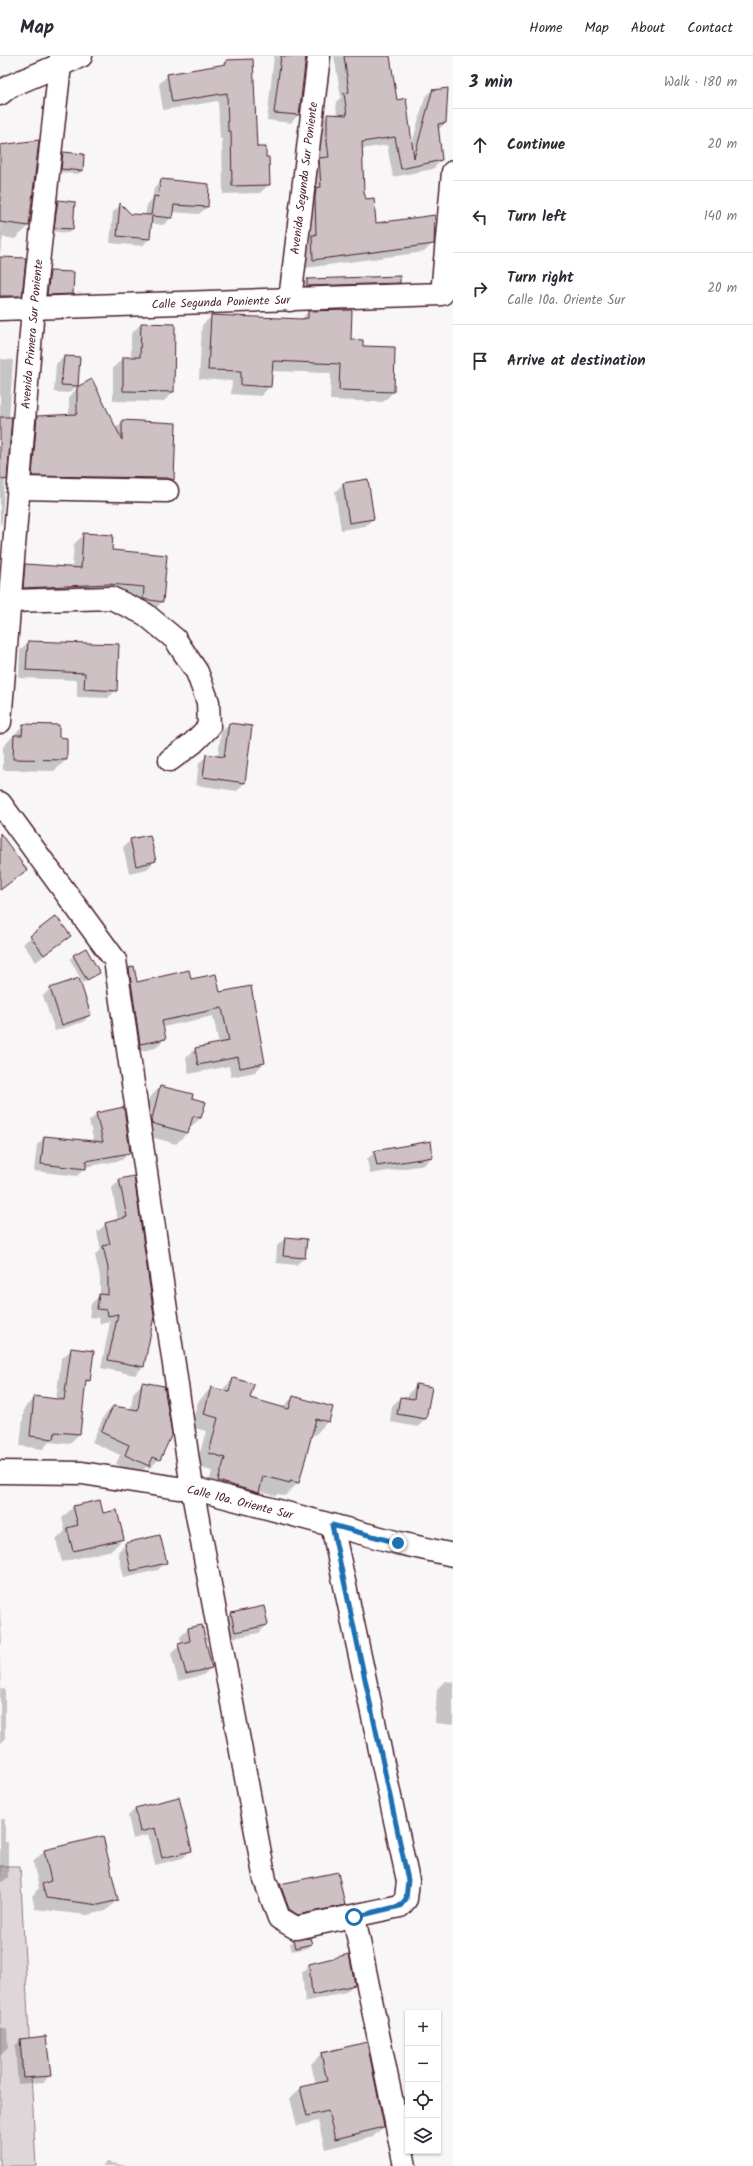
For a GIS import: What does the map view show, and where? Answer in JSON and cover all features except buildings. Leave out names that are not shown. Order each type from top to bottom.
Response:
[{"type":"street","name":"Avenida Segunda Sur Poniente","points":[[290,300],[319,56]]},
{"type":"street","points":[[0,94],[10,86],[68,59]]},
{"type":"street","name":"Avenida Primera Sur Poniente","points":[[0,722],[6,609],[20,488],[33,308],[68,59]]},
{"type":"street","name":"Calle Segunda Poniente Sur","points":[[0,309],[442,294],[453,172]]},
{"type":"street","points":[[20,488],[167,491]]},
{"type":"street","points":[[6,609],[111,598],[146,614],[175,639],[197,672],[208,702],[209,727],[193,743],[170,760]]},
{"type":"street","points":[[0,803],[115,960],[192,1488],[265,1880],[279,1918],[296,1928],[354,1917],[400,1906],[406,1899],[408,1880],[332,1525]]},
{"type":"street","name":"Calle 10a. Oriente Sur","points":[[0,1472],[82,1473],[192,1488],[453,1555]]},
{"type":"street","points":[[354,1917],[405,2166]]},
{"type":"shaded area","points":[[0,1866],[20,1866],[36,2166],[0,2166]]},
{"type":"route","points":[[354,1917],[400,1906],[406,1899],[408,1880],[332,1525],[398,1543]]}]
